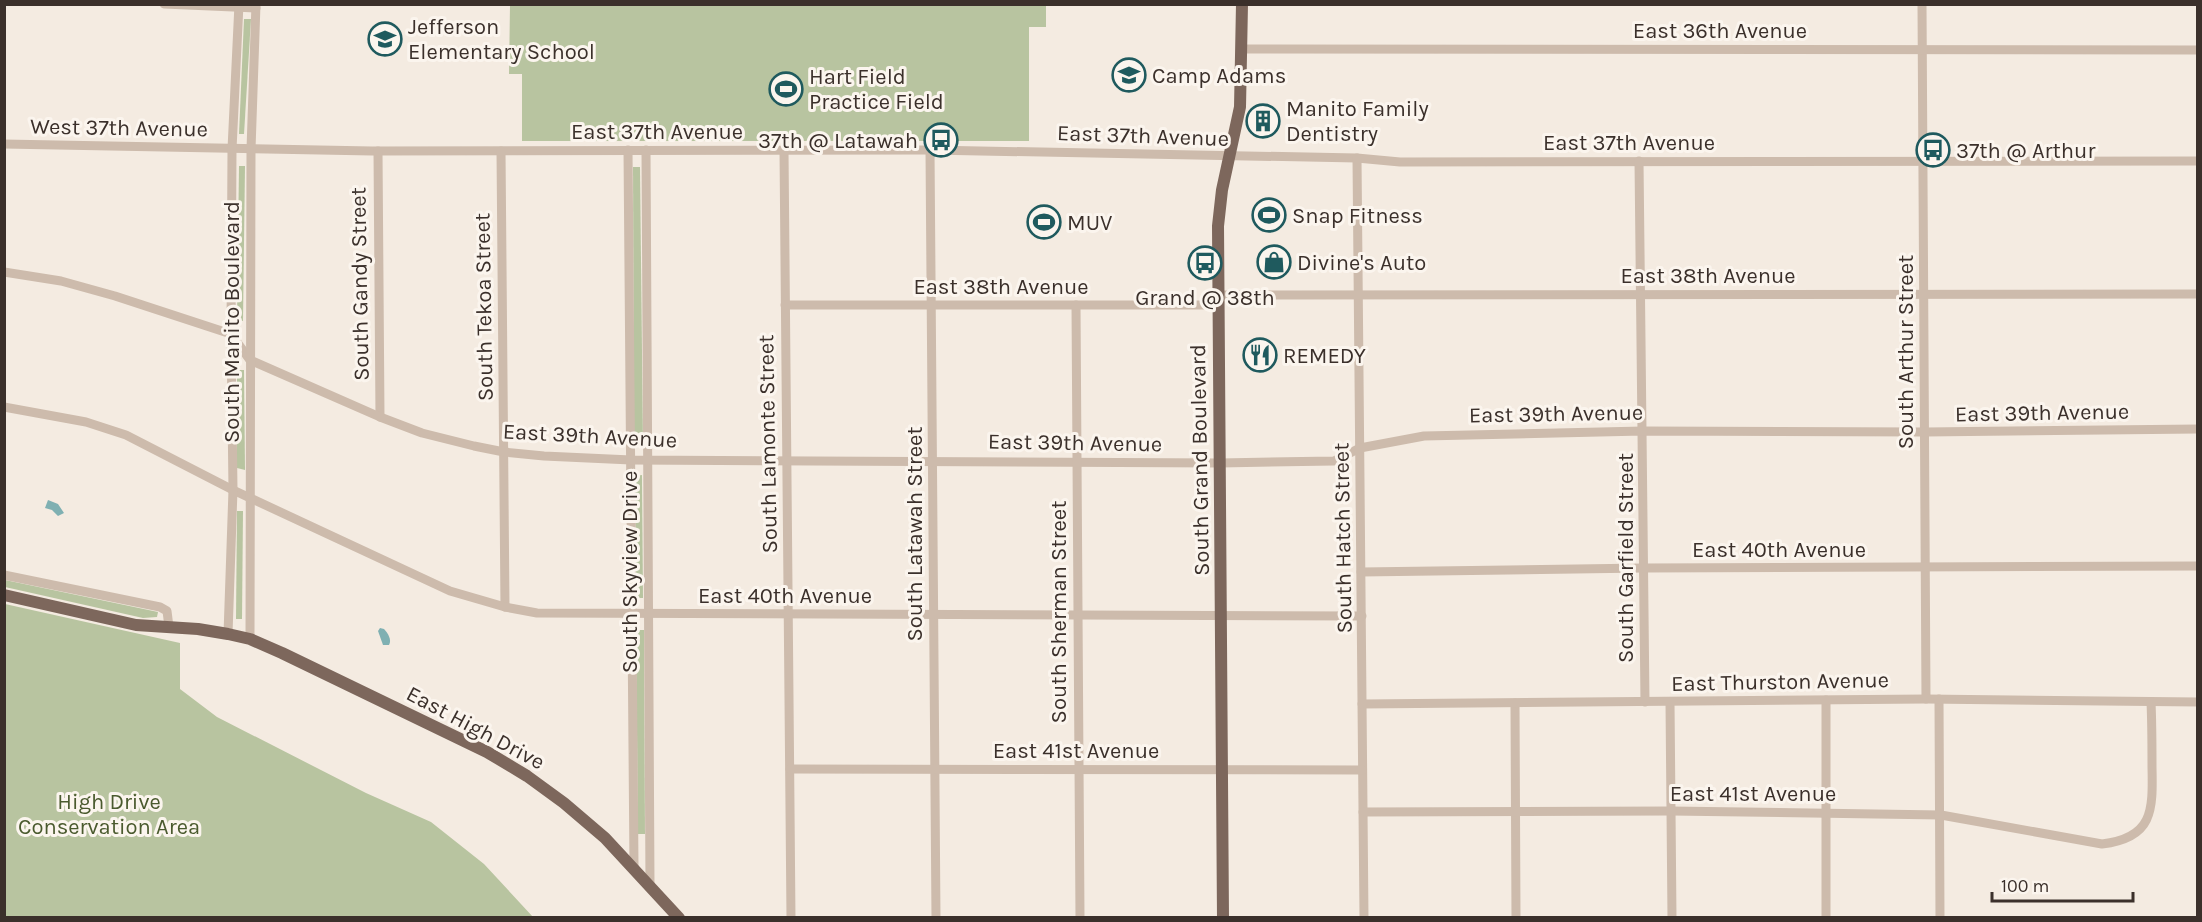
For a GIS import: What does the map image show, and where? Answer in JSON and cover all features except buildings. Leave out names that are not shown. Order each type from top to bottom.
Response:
[{"type":"main road","name":"South Grand Boulevard","points":[[1223,918],[1218,226],[1222,190],[1240,107],[1242,4]]},
{"type":"main road","name":"East High Drive","points":[[4,595],[136,625],[228,634],[250,639],[487,752],[527,776],[564,803],[605,838],[679,918]]},
{"type":"street","points":[[164,4],[256,6]]},
{"type":"street","name":"South Arthur Street","points":[[1922,4],[1926,699]]},
{"type":"street","name":"South Manito Boulevard","points":[[228,634],[233,490],[232,149],[239,5]]},
{"type":"street","name":"South Manito Boulevard","points":[[250,639],[251,149],[256,6]]},
{"type":"street","name":"East 36th Avenue","points":[[1242,49],[2198,50]]},
{"type":"street","name":"West 37th Avenue","points":[[4,144],[232,149]]},
{"type":"street","name":"East 37th Avenue","points":[[232,149],[930,150],[1358,159],[1400,162],[2198,161]]},
{"type":"street","name":"South Gandy Street","points":[[378,150],[380,417]]},
{"type":"street","name":"South Tekoa Street","points":[[501,150],[505,607]]},
{"type":"street","name":"South Skyview Drive","points":[[628,150],[634,867]]},
{"type":"street","name":"South Skyview Drive","points":[[646,150],[650,886]]},
{"type":"street","name":"South Lamonte Street","points":[[784,150],[791,918]]},
{"type":"street","name":"South Latawah Street","points":[[930,150],[936,918]]},
{"type":"street","name":"South Hatch Street","points":[[1358,159],[1364,918]]},
{"type":"street","name":"South Garfield Street","points":[[1640,161],[1645,702]]},
{"type":"street","points":[[4,272],[61,281],[231,334],[250,360]]},
{"type":"street","name":"East 38th Avenue","points":[[785,305],[1076,305],[1359,295],[2198,294]]},
{"type":"street","name":"South Sherman Street","points":[[1076,305],[1080,918]]},
{"type":"street","name":"East 39th Avenue","points":[[250,360],[422,433],[504,452],[631,460],[1220,463],[1334,461],[1360,448],[1424,436],[1643,431],[1926,432],[2198,429]]},
{"type":"street","name":"East 40th Avenue","points":[[4,406],[86,422],[126,435],[233,490],[450,591],[505,607],[537,613],[1362,616]]},
{"type":"street","name":"East 40th Avenue","points":[[1361,572],[1644,568],[2198,566]]},
{"type":"street","points":[[4,575],[160,607],[167,611],[169,627]]},
{"type":"street","name":"East Thurston Avenue","points":[[1362,704],[1926,699],[2198,702]]},
{"type":"street","points":[[1939,699],[1940,918]]},
{"type":"street","points":[[1826,700],[1826,918]]},
{"type":"street","points":[[1670,702],[1672,918]]},
{"type":"street","name":"East 41st Avenue","points":[[1363,812],[1671,811],[1941,814],[2102,844],[2122,842],[2137,832],[2148,817],[2152,800],[2151,702]]},
{"type":"street","points":[[1515,703],[1516,918]]},
{"type":"street","name":"East 41st Avenue","points":[[790,769],[1362,770]]},
{"type":"green space","points":[[1046,4],[1046,27],[1029,27],[1029,141],[522,141],[522,74],[509,74],[510,5]]},
{"type":"green space","points":[[244,19],[251,19],[244,134],[239,134]]},
{"type":"green space","points":[[239,166],[245,166],[243,321],[237,320]]},
{"type":"green space","points":[[633,167],[640,167],[643,444],[634,444]]},
{"type":"green space","points":[[237,370],[244,370],[245,470],[237,468]]},
{"type":"green space","points":[[642,475],[643,598],[636,598],[635,476]]},
{"type":"green space","points":[[237,511],[243,511],[242,619],[236,619]]},
{"type":"green space","points":[[5,580],[158,612],[157,617],[143,618],[5,587]]},
{"type":"green space","name":"High Drive Conservation Area","points":[[5,604],[180,643],[180,689],[217,717],[366,793],[431,822],[484,864],[533,917],[5,917]]},
{"type":"green space","points":[[636,630],[644,630],[645,834],[638,834]]},
{"type":"water","points":[[48,500],[58,504],[64,513],[58,516],[52,510],[45,508]]},
{"type":"water","points":[[380,628],[384,629],[388,635],[389,645],[383,645],[378,631]]},
{"type":"place","name":"Jefferson Elementary School","points":[[385,39]]},
{"type":"place","name":"Camp Adams","points":[[1129,75]]},
{"type":"place","name":"Hart Field Practice Field","points":[[786,89]]},
{"type":"place","name":"Manito Family Dentistry","points":[[1263,121]]},
{"type":"place","name":"37th @ Latawah","points":[[941,140]]},
{"type":"place","name":"37th @ Arthur","points":[[1933,150]]},
{"type":"place","name":"Snap Fitness","points":[[1269,215]]},
{"type":"place","name":"MUV","points":[[1044,222]]},
{"type":"place","name":"Divine's Auto","points":[[1274,262]]},
{"type":"place","name":"Grand @ 38th","points":[[1205,263]]},
{"type":"place","name":"REMEDY","points":[[1260,355]]}]
